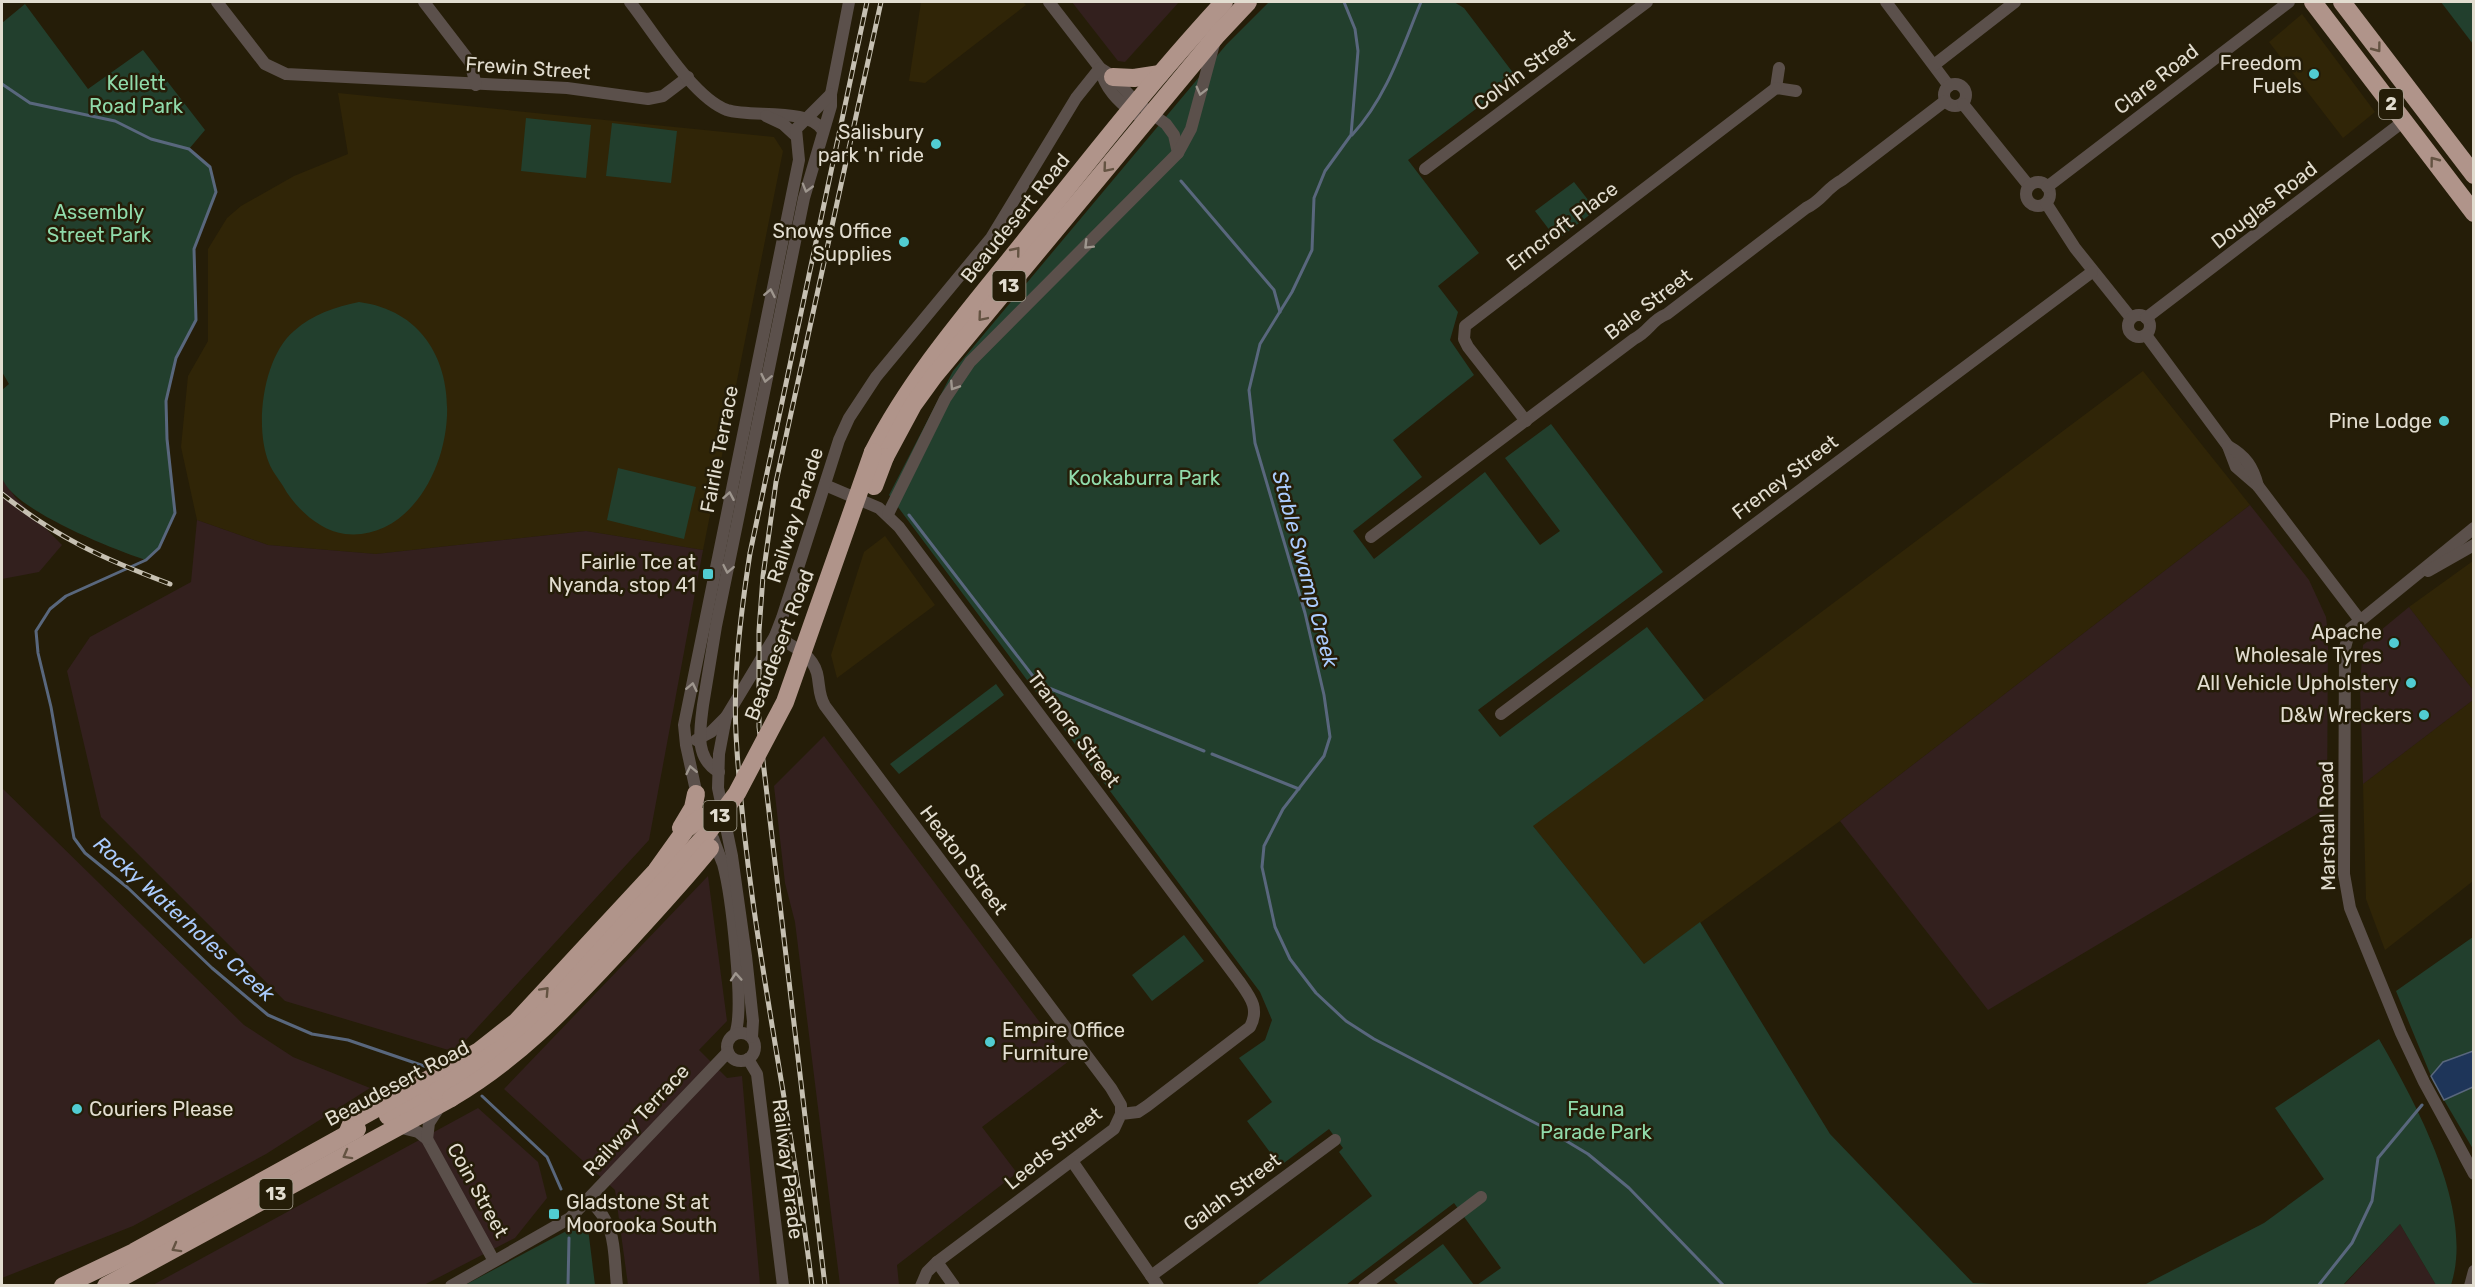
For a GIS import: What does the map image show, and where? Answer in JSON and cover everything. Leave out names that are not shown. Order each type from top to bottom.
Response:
[{"type":"highway","name":"Beaudesert Road","points":[[106,1286],[398,1127],[522,1050],[565,1010],[685,879],[746,799],[794,710],[879,455],[903,398],[1132,106],[1224,2]]},
{"type":"highway","name":"Beaudesert Road","points":[[879,455],[934,376],[1216,35],[1248,2]]},
{"type":"highway","name":"2","points":[[2313,2],[2474,213]]},
{"type":"highway","name":"2","points":[[2342,2],[2474,175]]},
{"type":"highway","points":[[1107,72],[1134,78],[1160,74]]},
{"type":"highway","points":[[347,1134],[352,1122],[479,1051],[516,1022],[656,871],[678,838],[693,808],[696,794]]},
{"type":"highway","points":[[618,912],[628,910],[706,821],[722,810]]},
{"type":"highway","points":[[678,838],[691,825],[706,821]]},
{"type":"highway","name":"Beaudesert Road","points":[[63,1286],[134,1252],[347,1134],[443,1097]]},
{"type":"street","name":"Frewin Street","points":[[217,2],[271,69],[286,74],[567,88],[648,99],[663,96],[688,77]]},
{"type":"street","points":[[424,2],[470,62],[476,85]]},
{"type":"street","points":[[630,2],[688,77],[713,104],[737,113],[764,116],[778,114],[805,118],[817,124],[823,131]]},
{"type":"street","name":"Fairlie Terrace","points":[[719,772],[704,759],[700,738],[716,626],[804,198],[831,106],[831,94],[849,2]]},
{"type":"street","points":[[1049,2],[1132,106],[1148,118],[1166,124],[1174,135],[1178,153]]},
{"type":"street","name":"Colvin Street","points":[[1425,169],[1647,2]]},
{"type":"street","points":[[1886,2],[1949,86]]},
{"type":"street","points":[[1934,65],[2015,2]]},
{"type":"street","name":"Clare Road","points":[[2047,187],[2289,2]]},
{"type":"street","name":"Beaudesert Road","points":[[888,514],[932,423],[955,382],[970,362],[1178,153],[1191,129],[1216,35]]},
{"type":"street","points":[[1779,68],[1776,88],[1796,91]]},
{"type":"street","name":"Railway Parade","points":[[752,1037],[753,1021],[746,956],[732,856],[722,810],[718,754],[726,717],[775,636],[839,440],[861,398],[991,238],[1076,98],[1107,72]]},
{"type":"street","points":[[1956,84],[1963,87],[1967,97],[1963,104],[1954,107],[1945,101],[1944,94],[1949,86],[1956,84]]},
{"type":"street","name":"Erncroft Place","points":[[1526,422],[1468,347],[1464,339],[1465,326],[1776,88]]},
{"type":"street","points":[[795,135],[796,129],[805,118],[831,94]]},
{"type":"street","name":"Bale Street","points":[[1371,537],[1634,339],[1646,333],[1656,318],[1667,314],[1806,208],[1820,201],[1829,186],[1842,180],[1945,101]]},
{"type":"street","points":[[1963,104],[2029,186]]},
{"type":"street","points":[[764,116],[783,124],[795,135]]},
{"type":"street","name":"Douglas Road","points":[[2146,318],[2404,121]]},
{"type":"street","name":"Fairlie Terrace","points":[[706,821],[696,794],[684,725],[798,160],[799,146],[795,135]]},
{"type":"street","points":[[2037,183],[2047,187],[2049,194],[2046,203],[2034,205],[2028,201],[2026,193],[2029,186],[2037,183]]},
{"type":"street","points":[[2046,203],[2092,272],[2131,318]]},
{"type":"street","name":"Freney Street","points":[[1501,714],[2092,272]]},
{"type":"street","points":[[2140,315],[2146,318],[2150,325],[2146,334],[2139,337],[2132,335],[2128,325],[2131,318],[2140,315]]},
{"type":"street","points":[[2146,334],[2176,379],[2228,446],[2245,457],[2252,467],[2258,486],[2359,619],[2474,528]]},
{"type":"street","name":"Tramore Street","points":[[825,485],[857,496],[888,514],[1250,997],[1256,1017],[1250,1027]]},
{"type":"street","points":[[2410,579],[2474,545]]},
{"type":"street","name":"Marshall Road","points":[[2359,619],[2350,629],[2345,648],[2346,890],[2357,932],[2401,1033],[2428,1091],[2474,1174]]},
{"type":"street","name":"Heaton Street","points":[[775,636],[802,652],[811,661],[818,675],[819,694],[825,706],[1117,1096],[1121,1114]]},
{"type":"street","name":"Beaudesert Road","points":[[686,745],[700,738],[726,717]]},
{"type":"street","points":[[706,821],[723,865],[740,1018],[735,1034],[729,1040],[728,1052],[736,1060],[748,1059],[755,1049],[752,1037],[744,1033],[735,1034]]},
{"type":"street","name":"Leeds Street","points":[[921,1286],[927,1272],[937,1262],[1114,1129],[1121,1114],[1138,1112],[1147,1106],[1250,1027]]},
{"type":"street","name":"Railway Terrace","points":[[617,1286],[610,1225],[602,1212],[589,1200],[728,1052]]},
{"type":"street","name":"Railway Parade","points":[[748,1059],[757,1074],[783,1286]]},
{"type":"street","name":"Coin Street","points":[[428,1139],[429,1123],[443,1097]]},
{"type":"street","name":"Coin Street","points":[[398,1127],[418,1132],[428,1139],[494,1261]]},
{"type":"street","name":"Galah Street","points":[[1155,1281],[1335,1140]]},
{"type":"street","points":[[1072,1161],[1155,1281]]},
{"type":"street","points":[[1364,1286],[1481,1197]]},
{"type":"street","points":[[451,1286],[564,1222],[589,1200]]},
{"type":"street","points":[[937,1262],[954,1286]]},
{"type":"street","points":[[2470,1286],[2474,1270]]},
{"type":"shaded area","points":[[921,2],[1023,2],[1026,5],[925,83],[909,81]]},
{"type":"shaded area","points":[[1072,2],[1179,2],[1125,62],[1118,61]]},
{"type":"shaded area","points":[[2302,14],[2375,112],[2343,138],[2269,42]]},
{"type":"shaded area","points":[[338,93],[774,137],[783,151],[703,550],[586,531],[376,554],[268,545],[197,520],[181,447],[188,376],[208,341],[208,249],[227,218],[241,206],[294,176],[348,154]]},
{"type":"shaded area","points":[[2143,371],[2250,505],[1840,821],[1644,964],[1532,825],[1704,700]]},
{"type":"shaded area","points":[[2,478],[15,497],[62,545],[39,572],[2,579]]},
{"type":"shaded area","points":[[2250,505],[2309,580],[2326,617],[2328,634],[2327,808],[1988,1010],[1840,821]]},
{"type":"shaded area","points":[[197,520],[268,545],[376,554],[586,531],[703,550],[649,840],[455,1052],[285,1001],[101,817],[67,671],[90,637],[191,582]]},
{"type":"shaded area","points":[[885,536],[935,605],[837,678],[831,655],[864,552]]},
{"type":"shaded area","points":[[2473,561],[2473,690],[2409,607]]},
{"type":"shaded area","points":[[2409,607],[2473,690],[2473,700],[2363,784],[2360,685],[2363,645]]},
{"type":"shaded area","points":[[2473,700],[2473,881],[2385,950],[2366,899],[2363,784]]},
{"type":"shaded area","points":[[824,736],[1069,1061],[982,1127],[1017,1173],[897,1265],[899,1285],[840,1285],[795,922],[785,883],[774,786]]},
{"type":"shaded area","points":[[2,788],[244,1025],[293,1057],[370,1088],[266,1154],[133,1226],[2,1278]]},
{"type":"shaded area","points":[[708,876],[727,1021],[699,1050],[727,1078],[742,1076],[760,1285],[628,1285],[615,1190],[504,1089]]},
{"type":"shaded area","points":[[478,1108],[538,1162],[547,1198],[515,1238],[424,1285],[151,1286]]},
{"type":"shaded area","points":[[2400,1224],[2436,1285],[2343,1286]]},
{"type":"green space","name":"Kookaburra Park","points":[[1269,2],[1454,2],[1464,8],[1517,78],[1408,160],[1479,253],[1438,286],[1458,312],[1450,340],[1474,375],[1393,440],[1422,477],[1353,531],[1374,559],[1485,472],[1540,545],[1560,531],[1505,458],[1551,424],[1663,572],[1478,710],[1500,737],[1647,627],[1704,700],[1533,826],[1644,964],[1700,922],[1830,1134],[1973,1283],[2009,1285],[1477,1285],[1501,1268],[1454,1203],[1346,1285],[1256,1285],[1372,1196],[1339,1152],[1343,1148],[1329,1129],[1280,1166],[1247,1121],[1272,1102],[1239,1058],[1265,1040],[1272,1020],[1260,992],[889,495],[953,371],[1226,45]]},
{"type":"green space","points":[[2441,2],[2473,2],[2473,44]]},
{"type":"green space","name":"Assembly Street Park","points":[[25,4],[88,89],[143,50],[205,130],[189,149],[210,167],[216,192],[194,249],[196,320],[176,358],[166,401],[167,439],[175,513],[159,548],[146,560],[89,538],[43,515],[9,489],[2,477],[2,390],[9,384],[2,372],[2,23]]},
{"type":"green space","points":[[526,118],[591,125],[586,178],[521,171]]},
{"type":"green space","points":[[612,123],[677,131],[671,183],[606,176]]},
{"type":"green space","points":[[1574,182],[1596,210],[1557,240],[1535,211]]},
{"type":"green space","points":[[359,302],[404,318],[432,348],[445,387],[446,430],[434,471],[413,505],[382,528],[345,534],[326,528],[309,517],[294,502],[273,472],[264,448],[262,412],[269,375],[283,343],[301,325],[317,316]]},
{"type":"green space","points":[[618,468],[696,487],[684,539],[607,520]]},
{"type":"green space","points":[[996,684],[1004,695],[899,774],[890,764]]},
{"type":"green space","points":[[1184,935],[1204,961],[1152,1001],[1132,975]]},
{"type":"green space","points":[[2473,937],[2473,1051],[2443,1062],[2431,1076],[2396,991]]},
{"type":"green space","points":[[2379,1039],[2424,1126],[2449,1191],[2455,1224],[2456,1256],[2451,1285],[2436,1285],[2400,1224],[2343,1285],[2144,1285],[2264,1223],[2324,1179],[2275,1108]]},
{"type":"green space","points":[[2473,1087],[2473,1149],[2444,1100]]},
{"type":"green space","points":[[587,1220],[595,1285],[465,1285]]},
{"type":"green space","points":[[1443,1244],[1474,1285],[1399,1285],[1394,1280]]},
{"type":"water","points":[[2473,1051],[2473,1087],[2444,1100],[2431,1076],[2443,1062]]},
{"type":"waterway","name":"Stable Swamp Creek","points":[[1344,2],[1355,29],[1358,51],[1351,135],[1325,171],[1314,198],[1312,250],[1292,292],[1260,344],[1249,390],[1255,443],[1305,613],[1324,695],[1330,737],[1324,756],[1283,809],[1264,846],[1262,867],[1275,927],[1290,959],[1316,993],[1346,1021],[1374,1039],[1543,1127],[1588,1154],[1629,1188],[1724,1286]]},
{"type":"waterway","points":[[1352,135],[1375,105],[1384,88],[1421,2]]},
{"type":"waterway","name":"Rocky Waterholes Creek","points":[[2,84],[30,103],[115,121],[151,139],[189,149],[210,167],[216,192],[194,249],[196,320],[176,358],[166,401],[167,439],[175,513],[159,548],[146,560],[66,596],[50,609],[36,631],[38,653],[51,707],[74,838],[85,853],[128,888],[212,968],[268,1015],[312,1034],[348,1040],[427,1067]]},
{"type":"waterway","points":[[1181,181],[1274,290],[1280,312]]},
{"type":"waterway","points":[[909,515],[1039,684],[1204,751]]},
{"type":"waterway","points":[[1212,754],[1299,789]]},
{"type":"waterway","points":[[482,1096],[547,1157],[561,1189]]},
{"type":"waterway","name":"Stable Swamp Creek","points":[[2318,1286],[2352,1243],[2372,1201],[2378,1158],[2422,1105]]},
{"type":"waterway","points":[[568,1286],[569,1238]]},
{"type":"railway","points":[[812,1286],[749,872],[741,803],[735,711],[741,620],[750,553],[867,2]]},
{"type":"railway","points":[[825,1286],[759,727],[759,631],[763,576],[776,482],[881,2]]},
{"type":"railway","points":[[2,494],[42,523],[82,546],[170,584]]},
{"type":"place","name":"Freedom Fuels","points":[[2314,74]]},
{"type":"place","name":"Salisbury park 'n' ride","points":[[936,144]]},
{"type":"place","name":"Snows Office Supplies","points":[[904,242]]},
{"type":"place","name":"Pine Lodge","points":[[2444,421]]},
{"type":"place","name":"Fairlie Tce at Nyanda, stop 41","points":[[708,574]]},
{"type":"place","name":"Apache Wholesale Tyres","points":[[2394,643]]},
{"type":"place","name":"All Vehicle Upholstery","points":[[2411,683]]},
{"type":"place","name":"D&W Wreckers","points":[[2424,715]]},
{"type":"place","name":"Empire Office Furniture","points":[[990,1042]]},
{"type":"place","name":"Couriers Please","points":[[77,1109]]},
{"type":"place","name":"Gladstone St at Moorooka South","points":[[554,1214]]},
{"type":"park label","name":"Kellett Road Park","points":[[136,94]]},
{"type":"park label","name":"Fauna Parade Park","points":[[1596,1120]]}]
